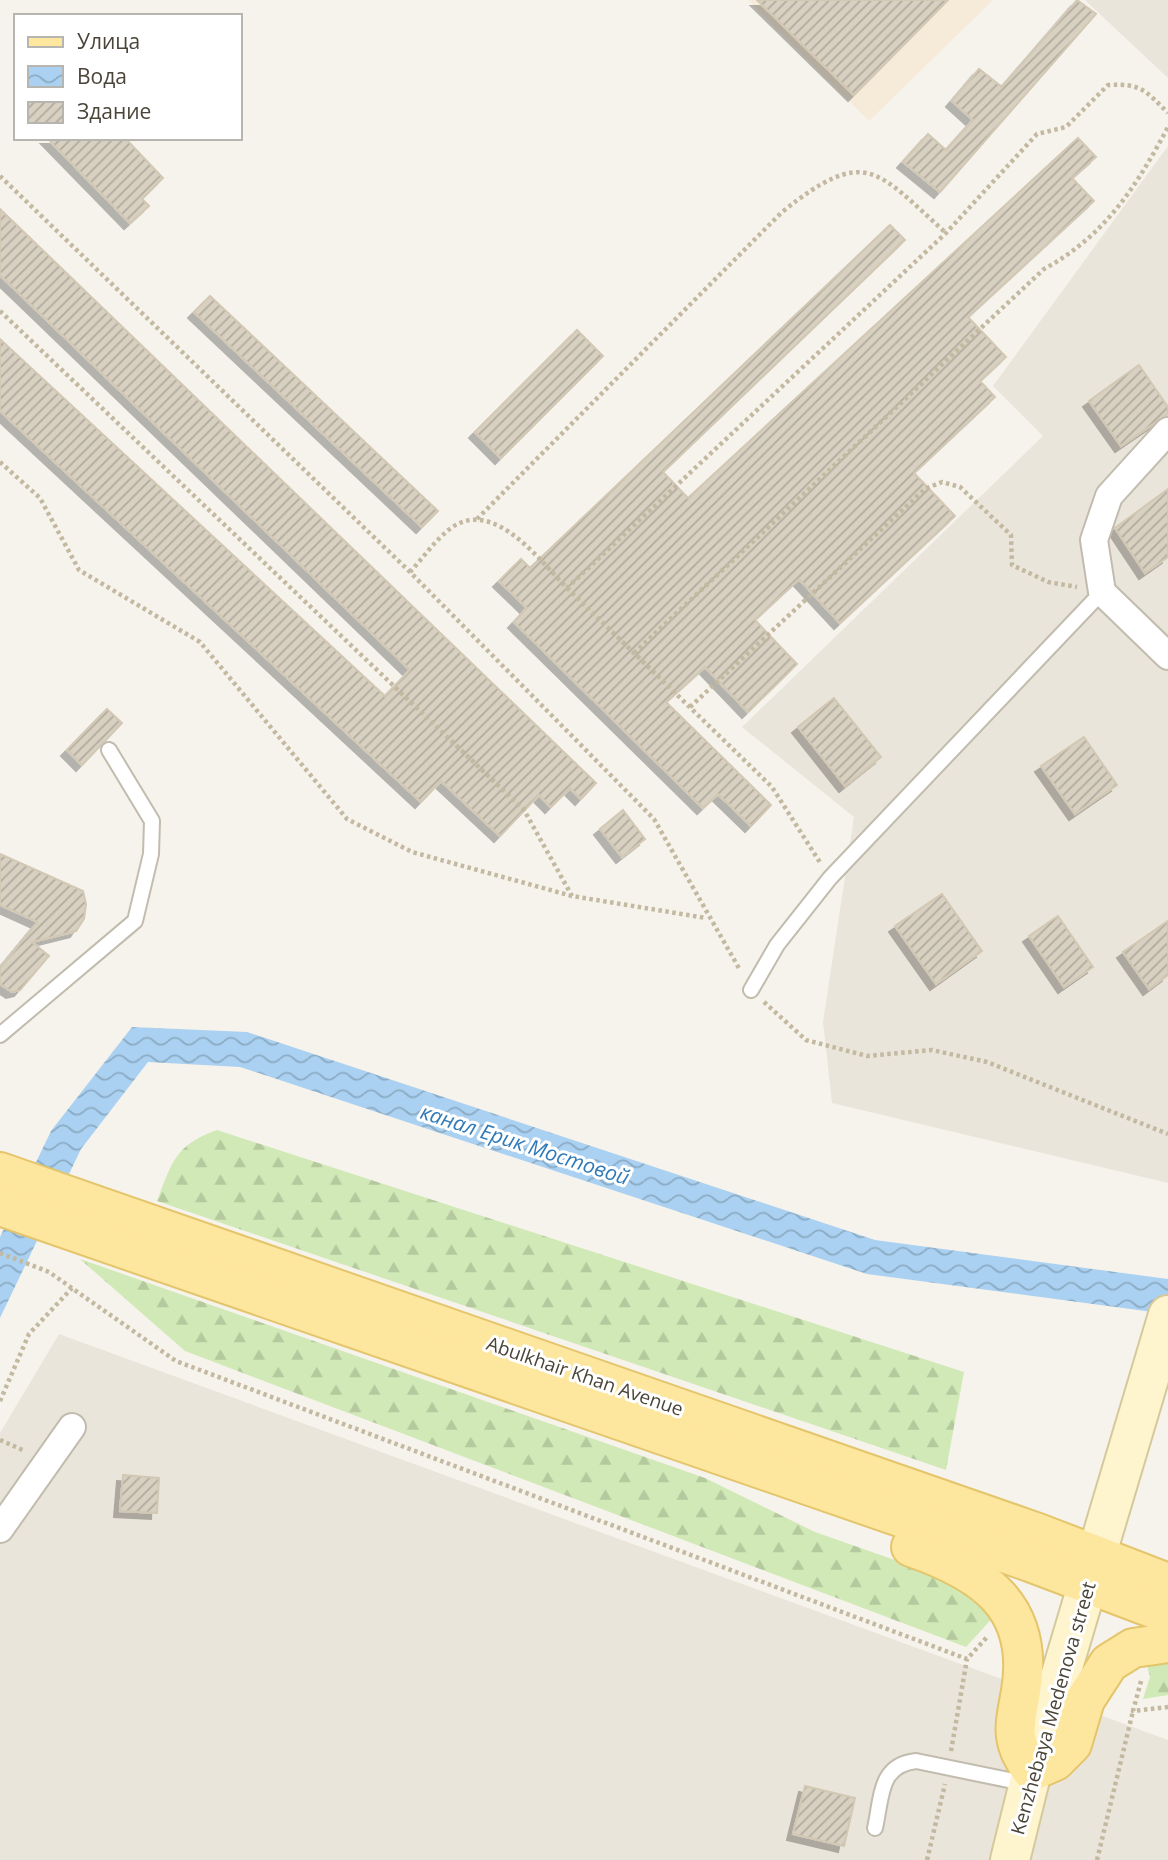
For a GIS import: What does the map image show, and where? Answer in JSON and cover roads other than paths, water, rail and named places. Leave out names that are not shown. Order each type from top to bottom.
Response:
[{"type":"main road","name":"Abulkhair Khan Avenue","points":[[0,1172],[96,1223],[796,1482],[1030,1562],[1168,1583]]},
{"type":"main road","name":"Abulkhair Khan Avenue","points":[[0,1206],[96,1223],[1092,1571],[1168,1614]]},
{"type":"main road","points":[[796,1482],[873,1534],[948,1560],[978,1577],[987,1583],[1010,1610],[1025,1650],[1013,1727],[1019,1754],[1031,1777],[1055,1761],[1072,1744],[1085,1700],[1108,1663],[1151,1646]]},
{"type":"street","points":[[1168,431],[1109,496],[1094,540],[1102,592],[1168,656]]},
{"type":"street","name":"Kenzhebaya Medenova street","points":[[1010,1860],[1031,1777],[1168,1315]]},
{"type":"street","points":[[0,1529],[72,1427]]},
{"type":"lane","points":[[751,990],[777,945],[830,878],[1102,592]]},
{"type":"lane","points":[[0,1035],[135,921],[151,854],[152,821],[109,750]]},
{"type":"lane","points":[[875,1828],[887,1774],[900,1763],[916,1761],[1031,1777]]},
{"type":"water","name":"канал Ерик Мостовой","points":[[132,1027],[247,1032],[875,1240],[1168,1279],[1168,1314],[867,1274],[240,1067],[148,1062],[81,1149],[0,1318],[0,1237],[51,1131]]}]
